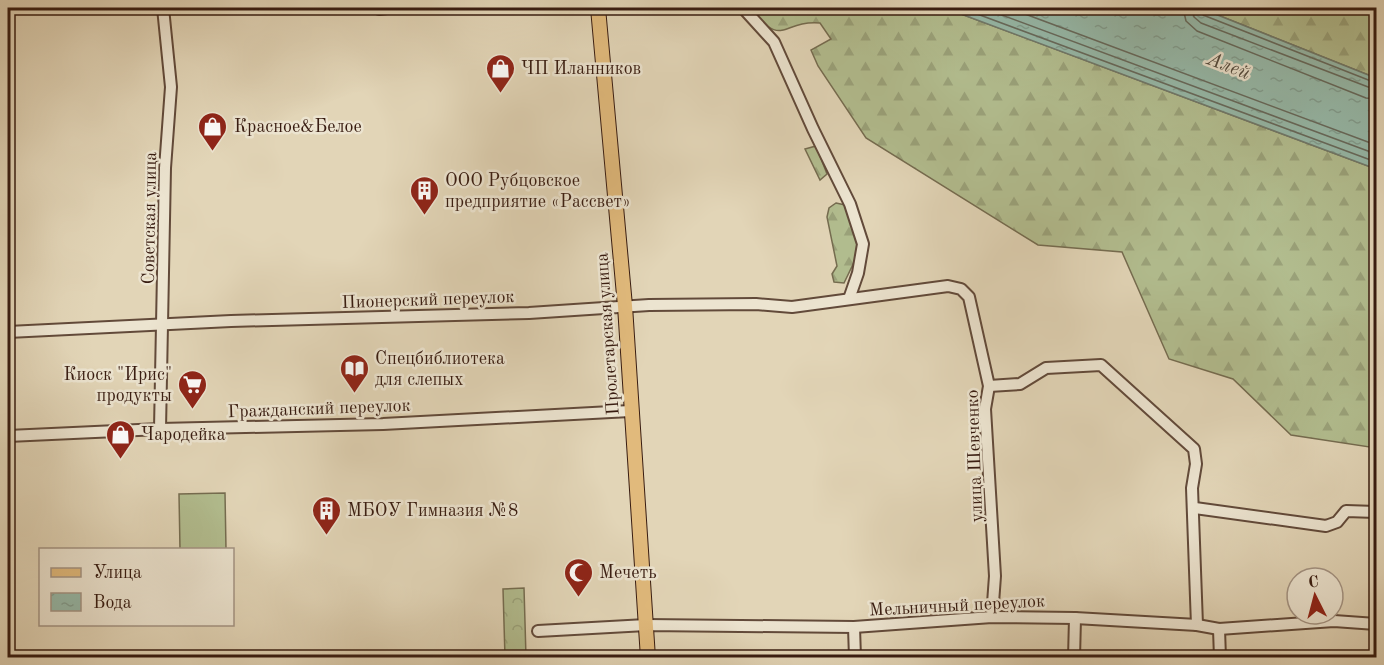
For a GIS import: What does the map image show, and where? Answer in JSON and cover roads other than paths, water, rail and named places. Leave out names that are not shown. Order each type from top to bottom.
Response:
[{"type":"main road","name":"Пролетарская улица","points":[[598,8],[625,306],[630,411],[648,657]]},
{"type":"street","name":"Советская улица","points":[[160,429],[164,323],[165,168],[171,87],[163,8]]},
{"type":"street","points":[[743,8],[774,42],[850,204],[863,244],[858,273],[849,299]]},
{"type":"street","name":"Пионерский переулок","points":[[8,332],[164,323],[529,313],[625,306],[756,304],[792,307],[948,286],[962,290],[969,297]]},
{"type":"street","name":"улица Шевченко","points":[[969,297],[989,386],[986,409],[995,555],[992,617]]},
{"type":"street","points":[[989,386],[1020,384],[1046,368],[1101,365],[1194,449],[1196,464],[1192,488],[1195,508],[1197,625]]},
{"type":"street","name":"Гражданский переулок","points":[[8,436],[160,429],[383,424],[630,411]]},
{"type":"street","points":[[1195,508],[1326,526],[1337,522],[1346,511],[1377,512]]},
{"type":"street","name":"Мельничный переулок","points":[[538,631],[646,625],[854,627],[992,617],[1075,618],[1197,625],[1219,629],[1334,621],[1377,624]]},
{"type":"street","points":[[1074,657],[1075,618]]},
{"type":"street","points":[[854,627],[855,657]]},
{"type":"street","points":[[1219,629],[1220,657]]},
{"type":"water","name":"Алей","points":[[945,8],[1200,8],[1376,78],[1376,169]]},
{"type":"place","name":"ЧП Иланников","points":[[500,94]]},
{"type":"place","name":"Красное&Белое","points":[[213,152]]},
{"type":"place","name":"ООО Рубцовское предприятие «Рассвет»","points":[[424,216]]},
{"type":"place","name":"Спецбиблиотека для слепых","points":[[354,394]]},
{"type":"place","name":"Киоск \"Ирис\" продукты","points":[[193,410]]},
{"type":"place","name":"Чародейка","points":[[120,460]]},
{"type":"place","name":"МБОУ Гимназия №8","points":[[326,536]]},
{"type":"place","name":"Мечеть","points":[[578,598]]}]
